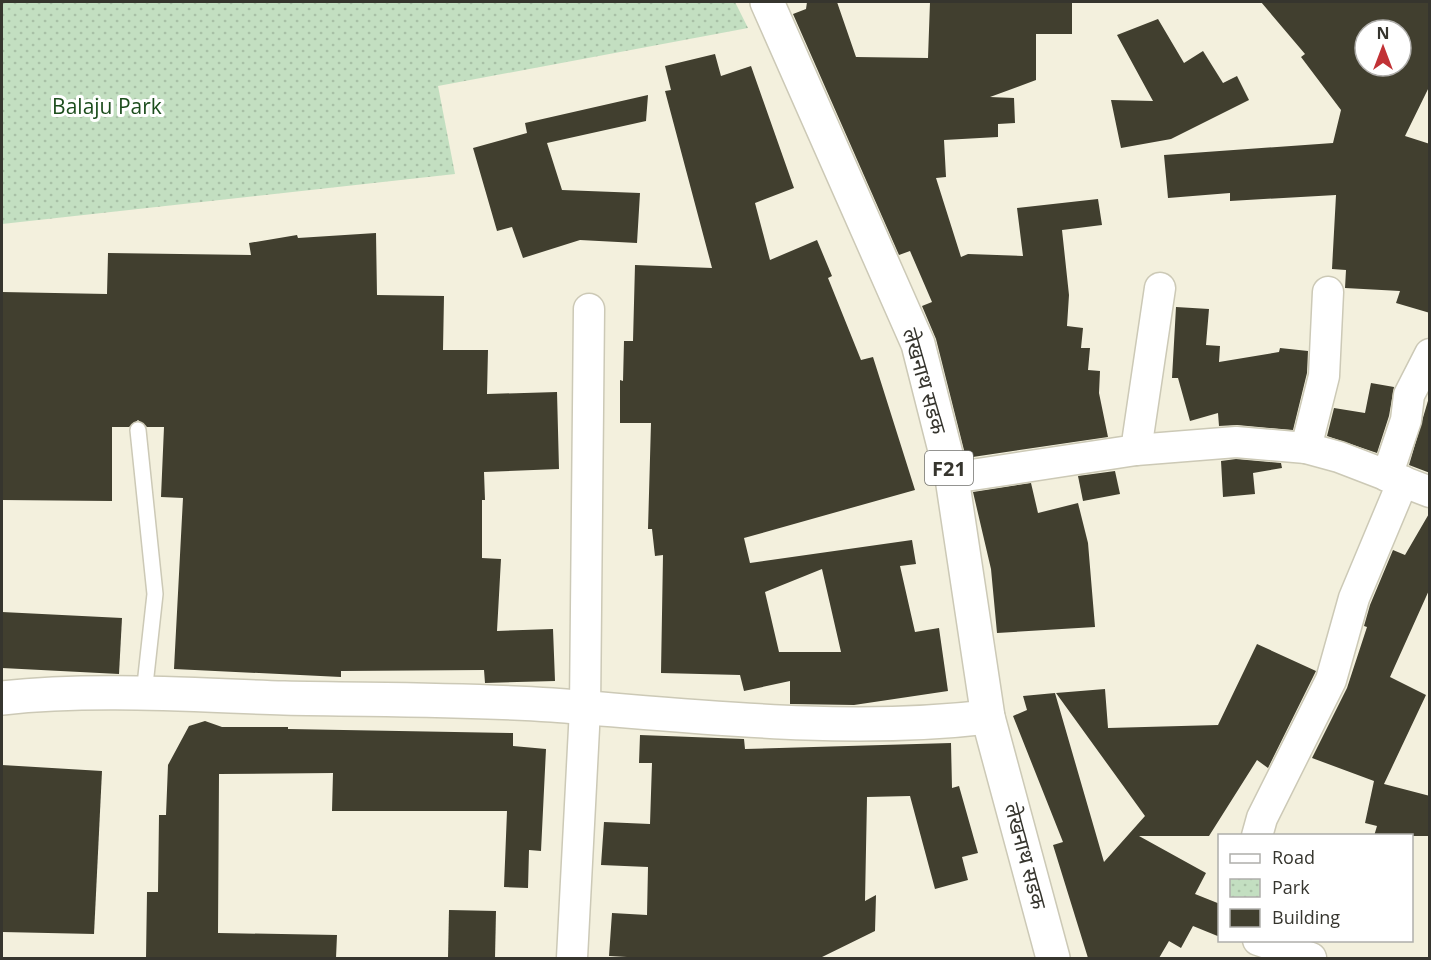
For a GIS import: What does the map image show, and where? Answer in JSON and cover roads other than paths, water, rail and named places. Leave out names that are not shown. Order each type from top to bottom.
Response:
[{"type":"main road","name":"लेखनाथ सडक","points":[[766,2],[918,344],[952,478],[988,717],[1053,958]]},
{"type":"main road","points":[[2,698],[46,693],[144,694],[553,705],[585,710],[868,725],[988,717]]},
{"type":"street","points":[[1136,450],[1160,288]]},
{"type":"street","points":[[1306,448],[1323,376],[1328,292]]},
{"type":"street","points":[[572,958],[585,710],[589,309]]},
{"type":"street","points":[[1258,834],[1262,818],[1331,680],[1354,598],[1407,483],[1406,420],[1409,394],[1430,354]]},
{"type":"street","points":[[952,478],[1136,450],[1236,442],[1306,448],[1339,457],[1407,483]]},
{"type":"street","points":[[1264,942],[1311,958]]},
{"type":"lane","points":[[138,430],[155,594],[144,694]]},
{"type":"park label","name":"Balaju Park","points":[[107,106]]}]
